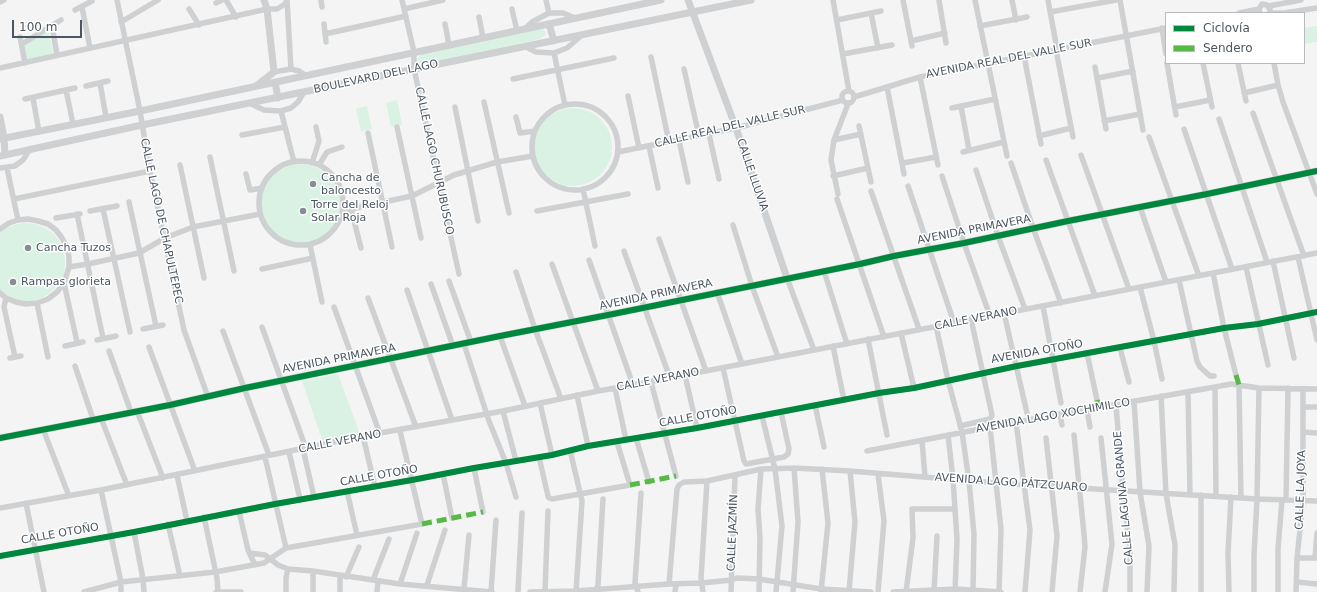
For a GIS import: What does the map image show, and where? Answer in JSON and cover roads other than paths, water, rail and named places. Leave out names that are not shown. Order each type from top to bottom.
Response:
[{"type":"street","points":[[0,2],[4,0]]},
{"type":"street","name":"CALLE LAGO DE CHAPULTEPEC","points":[[117,0],[140,111],[150,171],[184,330],[208,397]]},
{"type":"street","points":[[121,22],[158,0]]},
{"type":"street","points":[[226,0],[236,17]]},
{"type":"street","points":[[264,0],[267,9],[274,72]]},
{"type":"street","points":[[267,9],[268,3],[271,0]]},
{"type":"street","points":[[0,68],[267,9],[277,9],[285,4],[287,0]]},
{"type":"street","points":[[287,0],[291,69]]},
{"type":"street","points":[[321,0],[322,7]]},
{"type":"street","name":"CALLE LAGO CHURUBUSCO","points":[[402,0],[414,52],[414,69],[459,274]]},
{"type":"street","points":[[404,9],[443,0]]},
{"type":"street","points":[[546,0],[549,13]]},
{"type":"street","name":"BOULEVARD DEL LAGO","points":[[2,138],[39,132],[140,111],[661,0]]},
{"type":"street","name":"CALLE LLUVIA","points":[[688,0],[736,128],[787,278],[814,350]]},
{"type":"street","name":"BOULEVARD DEL LAGO","points":[[3,155],[142,125],[752,0]]},
{"type":"street","points":[[833,0],[849,91],[854,94],[853,102],[848,104],[834,140],[831,160],[833,176],[837,196],[884,337]]},
{"type":"street","points":[[903,0],[912,43],[945,33]]},
{"type":"street","points":[[939,0],[946,43]]},
{"type":"street","points":[[975,0],[1007,156]]},
{"type":"street","points":[[1012,0],[1016,20]]},
{"type":"street","points":[[1048,0],[1073,136]]},
{"type":"street","points":[[1050,12],[1116,0]]},
{"type":"street","points":[[1120,0],[1143,130]]},
{"type":"street","points":[[1243,12],[1261,7],[1265,4],[1269,11],[1301,0]]},
{"type":"street","points":[[75,10],[92,1]]},
{"type":"street","points":[[82,7],[90,48]]},
{"type":"street","points":[[1291,12],[1317,8]]},
{"type":"street","points":[[189,9],[199,25]]},
{"type":"street","points":[[512,9],[517,31]]},
{"type":"street","points":[[837,20],[881,11]]},
{"type":"street","points":[[525,29],[532,22],[549,13],[564,13],[575,18]]},
{"type":"street","points":[[871,13],[878,48]]},
{"type":"street","points":[[325,34],[406,16]]},
{"type":"street","points":[[479,17],[483,38]]},
{"type":"street","points":[[980,26],[1027,17]]},
{"type":"street","points":[[22,44],[61,20]]},
{"type":"street","points":[[324,24],[326,42]]},
{"type":"street","points":[[445,24],[450,45]]},
{"type":"street","points":[[549,24],[554,41]]},
{"type":"street","points":[[52,26],[57,55]]},
{"type":"street","points":[[1164,28],[1165,41]]},
{"type":"street","name":"AVENIDA REAL DEL VALLE SUR","points":[[854,97],[920,77],[1164,28]]},
{"type":"street","points":[[526,46],[536,52],[554,53],[566,48],[582,35]]},
{"type":"street","points":[[20,37],[25,63]]},
{"type":"street","points":[[843,54],[892,45]]},
{"type":"street","points":[[554,53],[565,105]]},
{"type":"street","points":[[1024,56],[1041,144]]},
{"type":"street","points":[[651,57],[669,142]]},
{"type":"street","points":[[513,79],[614,58]]},
{"type":"street","points":[[1168,64],[1176,115]]},
{"type":"street","points":[[1203,64],[1212,107]]},
{"type":"street","points":[[1238,64],[1246,101]]},
{"type":"street","points":[[1274,64],[1283,102],[1317,194]]},
{"type":"street","points":[[1095,67],[1106,129]]},
{"type":"street","points":[[255,86],[274,72],[291,69],[299,71],[307,76]]},
{"type":"street","points":[[684,69],[699,136]]},
{"type":"street","points":[[1098,78],[1133,71]]},
{"type":"street","points":[[920,77],[938,165]]},
{"type":"street","points":[[86,86],[108,81]]},
{"type":"street","points":[[275,82],[278,98]]},
{"type":"street","points":[[100,83],[106,117]]},
{"type":"street","points":[[1244,93],[1278,85]]},
{"type":"street","points":[[887,87],[904,174]]},
{"type":"street","points":[[25,99],[75,88]]},
{"type":"street","points":[[66,90],[73,124]]},
{"type":"street","points":[[848,104],[843,100],[843,94],[849,91]]},
{"type":"street","points":[[249,103],[264,110],[281,112],[291,108],[298,102],[304,92]]},
{"type":"street","points":[[628,96],[639,148]]},
{"type":"street","points":[[33,98],[39,132]]},
{"type":"street","points":[[952,108],[995,99]]},
{"type":"street","name":"CALLE REAL DEL VALLE SUR","points":[[618,152],[736,128],[843,100]]},
{"type":"street","points":[[1175,107],[1210,100]]},
{"type":"street","points":[[484,102],[508,213]]},
{"type":"street","points":[[565,105],[585,105],[604,115],[610,122],[618,142],[616,161],[606,176],[592,186],[583,189],[572,190],[561,187],[552,182],[540,171],[533,156],[532,143],[535,131],[542,119],[552,110],[565,105]]},
{"type":"street","points":[[961,106],[969,150]]},
{"type":"street","points":[[455,107],[478,221]]},
{"type":"street","points":[[281,112],[294,162]]},
{"type":"street","points":[[1253,113],[1301,256],[1314,313],[1317,340]]},
{"type":"street","points":[[1104,121],[1140,114]]},
{"type":"street","points":[[0,117],[3,155]]},
{"type":"street","points":[[516,117],[520,133],[535,131]]},
{"type":"street","points":[[1219,119],[1270,262],[1286,319],[1294,358]]},
{"type":"street","points":[[859,126],[871,182]]},
{"type":"street","points":[[242,135],[285,127]]},
{"type":"street","points":[[397,127],[421,238]]},
{"type":"street","points":[[312,163],[319,142],[316,128]]},
{"type":"street","points":[[1039,136],[1071,128]]},
{"type":"street","points":[[1184,129],[1232,269]]},
{"type":"street","points":[[368,133],[392,247]]},
{"type":"street","points":[[709,134],[719,179]]},
{"type":"street","points":[[834,140],[861,134]]},
{"type":"street","points":[[1149,137],[1199,276]]},
{"type":"street","points":[[679,140],[688,182]]},
{"type":"street","points":[[962,152],[1004,142]]},
{"type":"street","points":[[649,146],[658,188]]},
{"type":"street","points":[[319,165],[327,152],[342,147]]},
{"type":"street","points":[[0,168],[15,166],[23,160],[30,149]]},
{"type":"street","points":[[1081,154],[1129,289]]},
{"type":"street","points":[[343,209],[351,209],[412,196],[439,182],[468,170],[497,162],[533,156]]},
{"type":"street","points":[[210,157],[234,271]]},
{"type":"street","points":[[903,164],[936,157]]},
{"type":"street","points":[[1046,160],[1095,296]]},
{"type":"street","points":[[294,162],[312,163],[319,165],[328,171],[338,183],[343,198],[343,209],[340,221],[333,232],[322,240],[310,245],[300,246],[289,244],[279,240],[268,228],[260,214],[259,201],[262,188],[271,174],[285,164],[294,162]]},
{"type":"street","points":[[1011,163],[1061,303]]},
{"type":"street","points":[[180,164],[204,278]]},
{"type":"street","points":[[7,168],[18,220]]},
{"type":"street","points":[[833,176],[868,168]]},
{"type":"street","points":[[976,170],[1025,309]]},
{"type":"street","points":[[14,199],[150,171]]},
{"type":"street","name":"AVENIDA PRIMAVERA","points":[[0,438],[170,405],[391,358],[1317,171]]},
{"type":"street","points":[[246,174],[250,190],[262,188]]},
{"type":"street","points":[[942,176],[990,316]]},
{"type":"street","points":[[908,186],[954,323]]},
{"type":"street","points":[[583,189],[595,246]]},
{"type":"street","points":[[871,192],[919,330]]},
{"type":"street","points":[[537,211],[628,194]]},
{"type":"street","points":[[129,202],[156,326]]},
{"type":"street","points":[[90,211],[117,206]]},
{"type":"street","points":[[1140,207],[1166,282]]},
{"type":"street","points":[[103,209],[130,332]]},
{"type":"street","points":[[351,209],[361,248]]},
{"type":"street","points":[[56,218],[79,214],[100,339],[116,336]]},
{"type":"street","points":[[69,267],[139,253],[165,238],[193,227],[260,214]]},
{"type":"street","points":[[0,229],[9,223],[18,220],[28,219],[48,224],[56,230],[62,238],[67,247],[69,257],[69,267],[64,283],[57,292],[48,299],[37,303],[26,304],[6,298],[0,293]]},
{"type":"street","points":[[733,225],[752,286],[778,357]]},
{"type":"street","points":[[659,239],[706,371]]},
{"type":"street","points":[[310,245],[322,302]]},
{"type":"street","points":[[624,251],[670,378]]},
{"type":"street","name":"CALLE VERANO","points":[[0,508],[127,485],[364,436],[487,414],[598,391],[633,386],[868,339],[1317,253]]},
{"type":"street","points":[[262,269],[313,258]]},
{"type":"street","points":[[589,260],[633,386]]},
{"type":"street","points":[[552,264],[598,391]]},
{"type":"street","points":[[1246,267],[1268,364]]},
{"type":"street","points":[[824,271],[847,344]]},
{"type":"street","points":[[516,272],[561,399]]},
{"type":"street","points":[[1213,273],[1224,328],[1236,375]]},
{"type":"street","points":[[1179,280],[1197,361],[1200,367],[1210,376],[1214,376]]},
{"type":"street","points":[[449,281],[468,343],[489,422],[506,463],[516,497]]},
{"type":"street","points":[[64,283],[80,342],[65,346]]},
{"type":"street","points":[[431,284],[453,346]]},
{"type":"street","points":[[1140,287],[1162,379]]},
{"type":"street","points":[[407,290],[452,420]]},
{"type":"street","points":[[717,292],[742,364]]},
{"type":"street","points":[[6,298],[4,307],[15,357]]},
{"type":"street","points":[[368,298],[416,427]]},
{"type":"street","points":[[37,303],[48,358]]},
{"type":"street","points":[[1043,306],[1061,403]]},
{"type":"street","points":[[334,307],[380,434]]},
{"type":"street","points":[[1004,313],[1027,413]]},
{"type":"street","name":"AVENIDA OTOÑO","points":[[762,416],[879,393],[914,388],[983,372],[1314,313]]},
{"type":"street","points":[[960,426],[991,418],[983,372],[971,319]]},
{"type":"street","points":[[142,329],[163,325]]},
{"type":"street","points":[[936,326],[948,380],[962,432],[969,481],[974,534],[973,590]]},
{"type":"street","points":[[262,327],[305,448],[304,453],[314,497]]},
{"type":"street","points":[[223,331],[245,388],[267,456],[275,504],[286,548]]},
{"type":"street","points":[[901,333],[914,388]]},
{"type":"street","points":[[500,336],[525,406]]},
{"type":"street","points":[[868,339],[887,435]]},
{"type":"street","points":[[833,346],[844,400]]},
{"type":"street","points":[[149,347],[195,471]]},
{"type":"street","points":[[1120,348],[1129,382]]},
{"type":"street","points":[[109,351],[163,478]]},
{"type":"street","points":[[1087,353],[1097,400]]},
{"type":"street","points":[[75,366],[127,485]]},
{"type":"street","points":[[723,368],[736,420],[744,461],[746,464],[774,463],[788,454],[789,449],[781,412]]},
{"type":"street","points":[[685,375],[697,428]]},
{"type":"street","points":[[651,382],[676,476]]},
{"type":"street","name":"AVENIDA LAGO XOCHIMILCO","points":[[867,450],[1231,384],[1259,388],[1317,389]]},
{"type":"street","points":[[1239,386],[1241,498]]},
{"type":"street","points":[[1214,387],[1216,496]]},
{"type":"street","points":[[615,388],[626,440]]},
{"type":"street","points":[[1254,592],[1254,556],[1258,499],[1259,388]]},
{"type":"street","points":[[1278,592],[1278,549],[1284,500],[1288,388]]},
{"type":"street","name":"CALLE LA JOYA","points":[[1296,592],[1297,558],[1303,501],[1303,389]]},
{"type":"street","points":[[1188,392],[1190,494]]},
{"type":"street","points":[[577,396],[588,446]]},
{"type":"street","points":[[1161,396],[1166,494],[1175,546],[1174,592]]},
{"type":"street","points":[[1134,401],[1140,492],[1149,546],[1147,592]]},
{"type":"street","points":[[540,403],[552,454]]},
{"type":"street","name":"CALLE LAGUNA GRANDE","points":[[1116,404],[1123,491],[1130,550],[1130,592]]},
{"type":"street","points":[[815,405],[824,447]]},
{"type":"street","points":[[1303,407],[1317,407]]},
{"type":"street","points":[[1087,410],[1090,427]]},
{"type":"street","points":[[502,411],[516,461]]},
{"type":"street","points":[[1060,414],[1062,424]]},
{"type":"street","points":[[762,416],[774,463],[782,526],[776,592]]},
{"type":"street","name":"CALLE OTOÑO","points":[[0,556],[134,532],[168,524],[300,499],[539,457],[588,446],[762,416]]},
{"type":"street","points":[[1016,422],[1030,530],[1025,592]]},
{"type":"street","points":[[893,592],[973,590],[1000,592],[1001,535],[997,483],[990,427]]},
{"type":"street","points":[[43,429],[69,496]]},
{"type":"street","points":[[86,592],[96,591],[121,582],[215,572],[264,563],[286,548],[422,524],[400,430]]},
{"type":"street","points":[[1303,432],[1317,433]]},
{"type":"street","points":[[1074,435],[1085,547],[1080,592]]},
{"type":"street","points":[[364,436],[375,487]]},
{"type":"street","points":[[948,436],[953,479],[957,540],[955,590]]},
{"type":"street","points":[[636,438],[649,482]]},
{"type":"street","points":[[1046,438],[1057,536],[1052,592]]},
{"type":"street","points":[[1101,438],[1112,544],[1105,592]]},
{"type":"street","points":[[922,440],[925,477]]},
{"type":"street","points":[[539,457],[549,498],[581,497],[630,486],[617,442]]},
{"type":"street","points":[[570,450],[581,497],[576,591]]},
{"type":"street","points":[[289,452],[300,499]]},
{"type":"street","name":"AVENIDA LAGO PÁTZCUARO","points":[[669,584],[677,489],[679,485],[684,482],[707,481],[761,470],[774,463],[794,468],[1024,485],[1052,485],[1166,494],[1317,501]]},
{"type":"street","points":[[474,468],[483,512]]},
{"type":"street","points":[[793,592],[798,522],[794,468]]},
{"type":"street","points":[[821,591],[828,523],[822,469]]},
{"type":"street","points":[[759,592],[760,538],[758,508],[761,470]]},
{"type":"street","points":[[849,592],[856,522],[850,471]]},
{"type":"street","points":[[443,474],[452,518]]},
{"type":"street","points":[[878,474],[884,521],[878,592]]},
{"type":"street","points":[[177,475],[187,521]]},
{"type":"street","name":"CALLE JAZMÍN","points":[[731,592],[735,475]]},
{"type":"street","points":[[703,592],[701,578],[707,481]]},
{"type":"street","points":[[101,490],[121,582],[121,592]]},
{"type":"street","points":[[347,491],[357,535]]},
{"type":"street","points":[[637,589],[635,583],[641,493]]},
{"type":"street","points":[[1201,592],[1202,495]]},
{"type":"street","points":[[1229,592],[1228,553],[1231,497]]},
{"type":"street","points":[[595,591],[598,585],[603,499]]},
{"type":"street","points":[[26,503],[44,592]]},
{"type":"street","points":[[906,592],[913,538],[912,509],[954,509]]},
{"type":"street","points":[[239,511],[254,565]]},
{"type":"street","points":[[545,591],[548,511]]},
{"type":"street","points":[[518,592],[522,513]]},
{"type":"street","points":[[204,517],[217,578],[217,592],[241,592]]},
{"type":"street","points":[[250,554],[265,555],[288,569],[313,571],[400,584],[427,585],[449,590],[464,589],[491,592],[496,520]]},
{"type":"street","points":[[168,524],[180,576]]},
{"type":"street","points":[[427,585],[445,530]]},
{"type":"street","points":[[134,532],[144,592]]},
{"type":"street","points":[[400,584],[417,533]]},
{"type":"street","points":[[1297,558],[1316,558],[1317,533]]},
{"type":"street","points":[[464,589],[469,535]]},
{"type":"street","points":[[934,591],[937,536]]},
{"type":"street","points":[[377,592],[375,580],[389,539]]},
{"type":"street","points":[[346,577],[359,547]]},
{"type":"street","points":[[286,592],[286,578],[288,569]]},
{"type":"street","points":[[313,571],[313,592]]},
{"type":"street","points":[[340,576],[340,592]]},
{"type":"street","points":[[530,592],[637,589],[669,584],[702,583],[737,578],[776,582],[821,591],[871,592]]},
{"type":"street","points":[[1297,582],[1317,584]]},
{"type":"street","points":[[675,592],[676,584]]},
{"type":"place","name":"Cancha de baloncesto","points":[[313,184]]},
{"type":"place","name":"Torre del Reloj Solar Roja","points":[[303,211]]},
{"type":"place","name":"Cancha Tuzos","points":[[28,248]]},
{"type":"place","name":"Rampas glorieta","points":[[13,282]]}]
